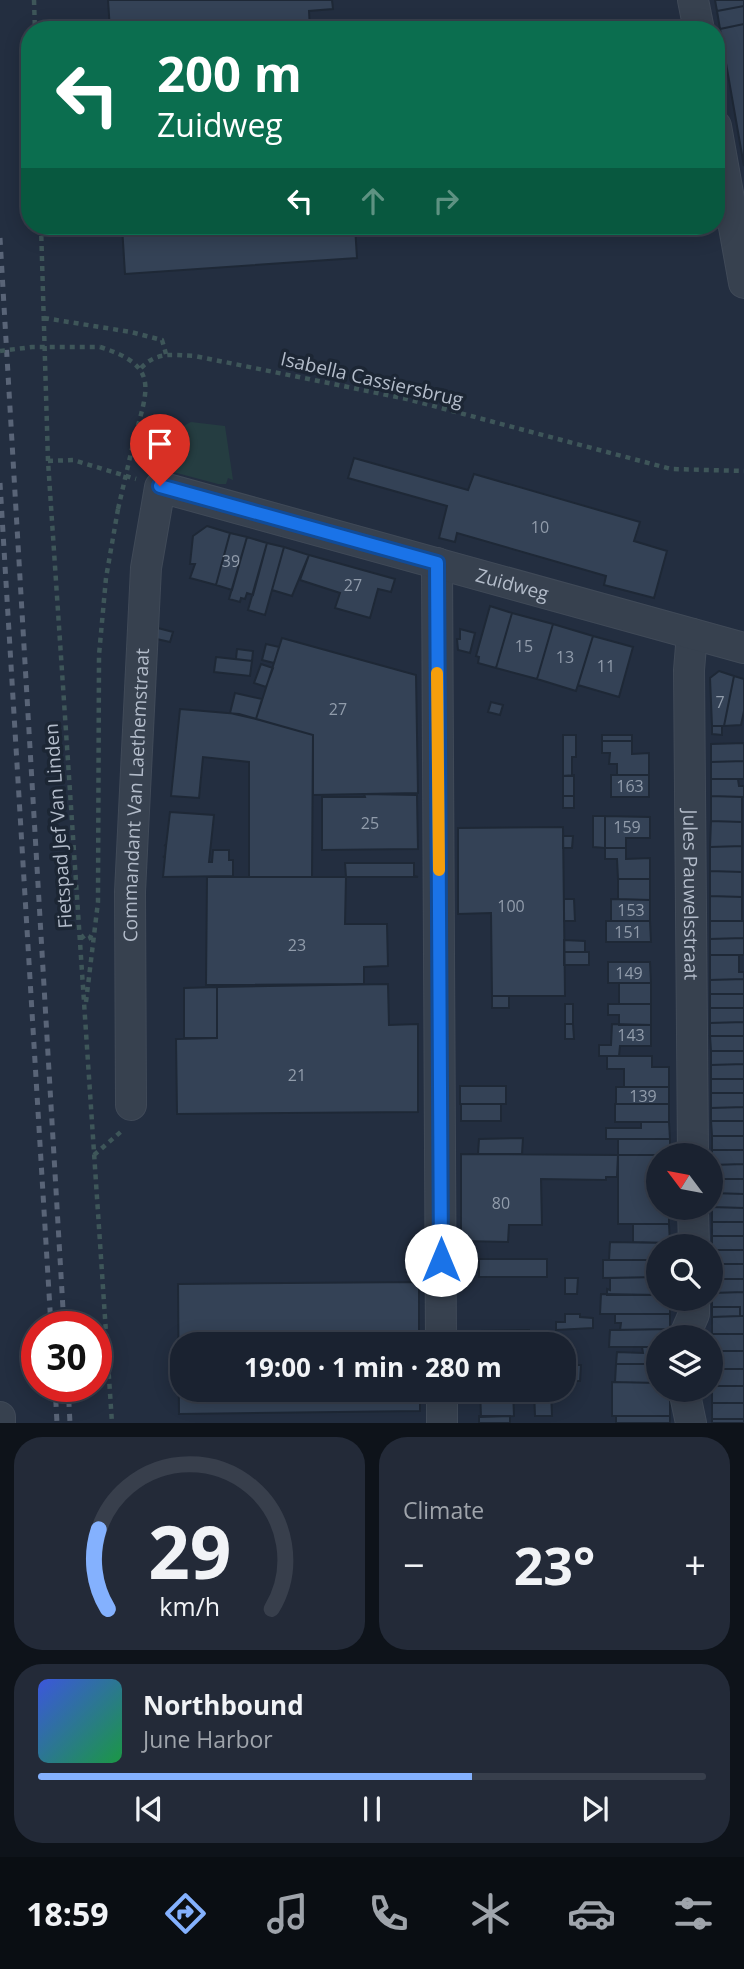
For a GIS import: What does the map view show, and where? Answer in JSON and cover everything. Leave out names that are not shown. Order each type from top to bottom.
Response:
[{"type":"street","points":[[693,0],[697,21]]},
{"type":"street","points":[[725,177],[744,284]]},
{"type":"street","name":"Zuidweg","points":[[160,486],[744,648]]},
{"type":"street","name":"Commandant Van Laethemstraat","points":[[131,1105],[130,892],[146,568],[160,486]]},
{"type":"street","points":[[437,563],[441,1332]]},
{"type":"street","name":"Jules Pauwelsstraat","points":[[692,635],[689,684],[693,1143]]},
{"type":"street","points":[[442,1402],[442,1423]]},
{"type":"street","points":[[687,1402],[691,1423]]},
{"type":"street","points":[[0,1417],[0,1423]]},
{"type":"path","points":[[33,0],[34,21]]},
{"type":"path","name":"Fietspad Jef Van Linden","points":[[41,235],[48,461],[112,1423]]},
{"type":"path","points":[[44,318],[131,332],[162,340],[166,354],[150,359],[141,368]]},
{"type":"path","points":[[0,351],[32,347],[100,347],[122,355],[141,368],[145,398],[118,509],[106,578],[99,655],[98,902],[84,1013]]},
{"type":"path","name":"Isabella Cassiersbrug","points":[[166,354],[195,356],[408,399],[671,469],[744,471]]},
{"type":"path","points":[[48,461],[73,460],[160,486]]},
{"type":"path","points":[[79,933],[85,940],[90,938],[95,927]]},
{"type":"path","points":[[94,1156],[135,1119],[131,1105]]},
{"type":"green space","points":[[191,422],[225,426],[233,480],[228,478],[226,484],[218,484],[158,468],[163,456],[185,425]]},
{"type":"building","points":[[108,0],[332,0],[333,9],[309,11],[310,21],[109,21]]},
{"type":"building","points":[[715,0],[744,0],[744,6],[717,11]]},
{"type":"building","points":[[744,6],[744,24],[725,28],[725,21],[719,21],[717,11]]},
{"type":"building","points":[[744,24],[744,166],[725,58],[725,28]]},
{"type":"building","points":[[123,235],[356,235],[357,258],[125,274]]},
{"type":"building","points":[[354,458],[468,490],[474,474],[640,522],[634,541],[667,551],[654,598],[604,585],[606,576],[457,533],[455,542],[439,538],[447,506],[348,478]]},
{"type":"building","points":[[207,526],[230,533],[216,585],[190,578],[195,564],[190,564],[193,536]]},
{"type":"building","points":[[230,533],[247,537],[232,590],[216,585]]},
{"type":"building","points":[[247,537],[267,543],[253,595],[247,593],[245,599],[241,598],[240,602],[229,599]]},
{"type":"building","points":[[267,543],[284,547],[265,615],[248,610]]},
{"type":"building","points":[[284,547],[309,555],[292,596],[272,590]]},
{"type":"building","points":[[309,555],[395,579],[391,592],[378,589],[370,618],[335,608],[340,593],[300,580]]},
{"type":"building","points":[[490,606],[512,613],[496,668],[478,663],[479,657],[476,656]]},
{"type":"building","points":[[512,613],[553,624],[537,679],[496,668]]},
{"type":"building","points":[[553,624],[593,636],[576,691],[537,679]]},
{"type":"building","points":[[154,627],[173,632],[170,642],[152,638]]},
{"type":"building","points":[[460,629],[475,633],[470,653],[458,650]]},
{"type":"building","points":[[593,636],[633,647],[619,697],[578,685]]},
{"type":"building","points":[[282,638],[416,675],[418,793],[313,795],[313,735],[256,719]]},
{"type":"building","points":[[266,644],[279,647],[274,663],[262,660]]},
{"type":"building","points":[[237,649],[253,651],[252,661],[236,659]]},
{"type":"building","points":[[216,657],[252,661],[250,676],[214,672]]},
{"type":"building","points":[[261,664],[273,668],[266,687],[254,683]]},
{"type":"building","points":[[719,671],[734,676],[724,726],[712,726],[710,678]]},
{"type":"building","points":[[734,676],[744,679],[744,711],[741,725],[724,726]]},
{"type":"building","points":[[235,693],[262,699],[256,719],[230,713]]},
{"type":"building","points":[[491,702],[503,705],[500,715],[488,712]]},
{"type":"building","points":[[180,709],[239,714],[313,735],[312,877],[249,877],[249,762],[203,757],[199,798],[171,796]]},
{"type":"building","points":[[712,726],[722,726],[722,735],[712,734]]},
{"type":"building","points":[[563,735],[576,735],[576,757],[572,757],[572,776],[563,776]]},
{"type":"building","points":[[602,735],[632,735],[632,741],[602,741]]},
{"type":"building","points":[[602,741],[632,741],[632,754],[649,753],[649,775],[617,775],[617,764],[609,764],[610,753],[602,753]]},
{"type":"building","points":[[744,743],[744,761],[711,762],[711,744]]},
{"type":"building","points":[[744,761],[744,779],[711,779],[711,762]]},
{"type":"building","points":[[574,775],[574,796],[563,796],[563,776]]},
{"type":"building","points":[[611,775],[649,775],[649,797],[611,797]]},
{"type":"building","points":[[711,779],[738,779],[739,786],[744,786],[744,797],[711,796]]},
{"type":"building","points":[[364,794],[417,795],[418,849],[322,850],[322,797],[365,797]]},
{"type":"building","points":[[563,796],[574,796],[574,808],[563,808]]},
{"type":"building","points":[[711,796],[742,797],[742,822],[711,821]]},
{"type":"building","points":[[170,812],[214,815],[209,862],[212,862],[213,850],[229,850],[229,860],[233,860],[233,876],[163,877],[163,857]]},
{"type":"building","points":[[593,816],[605,816],[605,848],[593,847]]},
{"type":"building","points":[[605,816],[650,817],[650,838],[626,838],[626,848],[605,848]]},
{"type":"building","points":[[711,821],[742,822],[742,846],[710,847]]},
{"type":"building","points":[[563,827],[565,996],[492,996],[491,913],[458,914],[458,828]]},
{"type":"building","points":[[563,836],[573,836],[572,848],[563,848]]},
{"type":"building","points":[[742,846],[742,872],[710,871],[710,847]]},
{"type":"building","points":[[605,848],[626,848],[626,859],[650,858],[650,879],[618,879],[617,859],[605,859]]},
{"type":"building","points":[[345,863],[414,863],[414,876],[418,877],[346,877]]},
{"type":"building","points":[[710,871],[742,872],[742,897],[710,896]]},
{"type":"building","points":[[207,877],[346,877],[345,924],[387,924],[388,966],[364,967],[364,984],[206,985]]},
{"type":"building","points":[[618,879],[650,879],[650,900],[618,899]]},
{"type":"building","points":[[710,896],[742,897],[742,921],[710,921]]},
{"type":"building","points":[[564,899],[574,899],[575,921],[564,921]]},
{"type":"building","points":[[611,899],[650,900],[650,921],[611,921]]},
{"type":"building","points":[[606,921],[650,921],[651,942],[606,942]]},
{"type":"building","points":[[710,921],[744,921],[744,938],[710,939]]},
{"type":"building","points":[[744,938],[744,955],[710,955],[710,939]]},
{"type":"building","points":[[564,940],[585,941],[585,952],[564,952]]},
{"type":"building","points":[[564,952],[589,952],[589,965],[564,965]]},
{"type":"building","points":[[710,955],[739,955],[739,972],[744,972],[744,979],[710,980]]},
{"type":"building","points":[[608,962],[650,962],[651,983],[608,983]]},
{"type":"building","points":[[744,979],[744,994],[710,994],[710,980]]},
{"type":"building","points":[[619,983],[651,983],[651,1004],[619,1004]]},
{"type":"building","points":[[388,984],[389,1025],[418,1024],[418,1112],[177,1114],[176,1039],[217,1038],[217,987]]},
{"type":"building","points":[[217,987],[217,1038],[184,1038],[184,988]]},
{"type":"building","points":[[710,994],[744,994],[744,1008],[710,1008]]},
{"type":"building","points":[[492,996],[509,996],[509,1008],[492,1008]]},
{"type":"building","points":[[565,1004],[573,1004],[573,1024],[565,1024]]},
{"type":"building","points":[[608,1004],[651,1004],[651,1025],[619,1025],[619,1015],[608,1015]]},
{"type":"building","points":[[710,1008],[744,1008],[744,1022],[710,1023]]},
{"type":"building","points":[[744,1022],[744,1036],[710,1036],[710,1023]]},
{"type":"building","points":[[565,1024],[573,1024],[574,1039],[565,1039]]},
{"type":"building","points":[[612,1024],[651,1025],[651,1046],[620,1046],[619,1056],[599,1056],[599,1045],[611,1045]]},
{"type":"building","points":[[710,1036],[744,1036],[744,1051],[711,1051]]},
{"type":"building","points":[[711,1051],[744,1051],[744,1064],[711,1065]]},
{"type":"building","points":[[607,1056],[652,1056],[652,1067],[669,1067],[669,1087],[624,1087],[624,1069],[607,1069]]},
{"type":"building","points":[[744,1064],[744,1079],[711,1079],[711,1065]]},
{"type":"building","points":[[711,1079],[744,1079],[744,1093],[711,1093]]},
{"type":"building","points":[[460,1086],[506,1086],[506,1104],[460,1104]]},
{"type":"building","points":[[616,1087],[669,1087],[669,1104],[616,1104]]},
{"type":"building","points":[[711,1093],[744,1093],[744,1107],[711,1108]]},
{"type":"building","points":[[461,1104],[501,1104],[501,1121],[461,1121]]},
{"type":"building","points":[[615,1104],[669,1104],[669,1122],[615,1122]]},
{"type":"building","points":[[744,1107],[744,1121],[711,1121],[711,1108]]},
{"type":"building","points":[[711,1121],[744,1121],[744,1136],[712,1136]]},
{"type":"building","points":[[641,1122],[669,1122],[670,1139],[606,1139],[606,1128],[641,1128]]},
{"type":"building","points":[[712,1136],[744,1136],[744,1150],[723,1150],[723,1143],[712,1143]]},
{"type":"building","points":[[523,1138],[522,1154],[478,1154],[479,1139]]},
{"type":"building","points":[[618,1139],[670,1139],[670,1143],[646,1143],[646,1155],[618,1155]]},
{"type":"building","points":[[723,1150],[744,1150],[744,1164],[723,1165]]},
{"type":"building","points":[[461,1154],[618,1155],[617,1177],[606,1177],[606,1180],[541,1179],[542,1225],[509,1225],[508,1242],[461,1241]]},
{"type":"building","points":[[618,1155],[646,1155],[646,1220],[669,1220],[669,1224],[618,1224]]},
{"type":"building","points":[[744,1164],[744,1179],[723,1179],[723,1165]]},
{"type":"building","points":[[723,1179],[744,1179],[744,1194],[723,1193]]},
{"type":"building","points":[[723,1193],[744,1194],[744,1208],[723,1207]]},
{"type":"building","points":[[723,1207],[744,1208],[744,1222],[712,1222],[723,1220]]},
{"type":"building","points":[[712,1222],[744,1222],[744,1236],[712,1234]]},
{"type":"building","points":[[633,1224],[669,1224],[670,1234],[646,1234],[646,1242],[633,1242]]},
{"type":"building","points":[[723,1236],[744,1236],[744,1250],[723,1250]]},
{"type":"building","points":[[610,1242],[646,1243],[646,1260],[609,1260]]},
{"type":"building","points":[[723,1250],[744,1250],[744,1264],[723,1264]]},
{"type":"building","points":[[479,1259],[547,1259],[547,1277],[479,1277]]},
{"type":"building","points":[[603,1260],[646,1260],[646,1277],[603,1278]]},
{"type":"building","points":[[723,1264],[744,1264],[744,1279],[723,1279]]},
{"type":"building","points":[[646,1277],[646,1295],[607,1295],[610,1278]]},
{"type":"building","points":[[565,1278],[578,1278],[577,1294],[565,1294]]},
{"type":"building","points":[[723,1279],[744,1279],[744,1292],[723,1293]]},
{"type":"building","points":[[419,1282],[419,1332],[178,1332],[178,1284]]},
{"type":"building","points":[[744,1292],[744,1316],[740,1316],[740,1307],[723,1307],[723,1293]]},
{"type":"building","points":[[601,1294],[646,1295],[646,1311],[670,1311],[670,1314],[600,1314]]},
{"type":"building","points":[[723,1307],[740,1307],[740,1316],[712,1317],[712,1311],[723,1311]]},
{"type":"building","points":[[565,1314],[580,1314],[580,1317],[593,1318],[593,1328],[556,1330],[556,1322],[565,1322]]},
{"type":"building","points":[[615,1314],[670,1314],[670,1325],[646,1325],[646,1329],[620,1330],[621,1323],[615,1323]]},
{"type":"building","points":[[744,1316],[744,1334],[723,1334],[723,1325],[712,1325],[712,1317]]},
{"type":"building","points":[[646,1329],[646,1347],[609,1347],[610,1330]]},
{"type":"building","points":[[529,1330],[529,1332],[480,1332]]},
{"type":"building","points":[[723,1334],[744,1334],[744,1351],[723,1351]]},
{"type":"building","points":[[642,1347],[646,1347],[646,1364],[616,1364],[617,1352],[643,1353]]},
{"type":"building","points":[[723,1351],[744,1351],[744,1369],[723,1369]]},
{"type":"building","points":[[616,1364],[646,1364],[646,1383],[615,1382]]},
{"type":"building","points":[[576,1365],[581,1365],[580,1381],[576,1381]]},
{"type":"building","points":[[723,1369],[744,1369],[744,1386],[723,1386]]},
{"type":"building","points":[[612,1382],[646,1383],[646,1402],[670,1402],[670,1416],[612,1416]]},
{"type":"building","points":[[723,1386],[744,1386],[744,1403],[712,1403],[723,1402]]},
{"type":"building","points":[[179,1402],[420,1402],[420,1411],[179,1414]]},
{"type":"building","points":[[480,1402],[513,1402],[514,1416],[481,1417]]},
{"type":"building","points":[[534,1402],[551,1402],[552,1416],[535,1416]]},
{"type":"building","points":[[712,1403],[744,1403],[744,1419],[712,1419]]},
{"type":"building","points":[[479,1416],[510,1416],[510,1423],[479,1423]]},
{"type":"building","points":[[616,1416],[670,1416],[670,1423],[616,1423]]},
{"type":"building","points":[[712,1419],[744,1419],[744,1423],[712,1423]]},
{"type":"railway","points":[[0,238],[63,1311]]},
{"type":"railway","points":[[0,483],[50,1311]]},
{"type":"railway","points":[[56,1402],[57,1423]]},
{"type":"railway","points":[[69,1402],[70,1423]]},
{"type":"slow traffic","points":[[437,673],[439,870]]},
{"type":"route","points":[[160,486],[437,563],[441,1260]]}]
